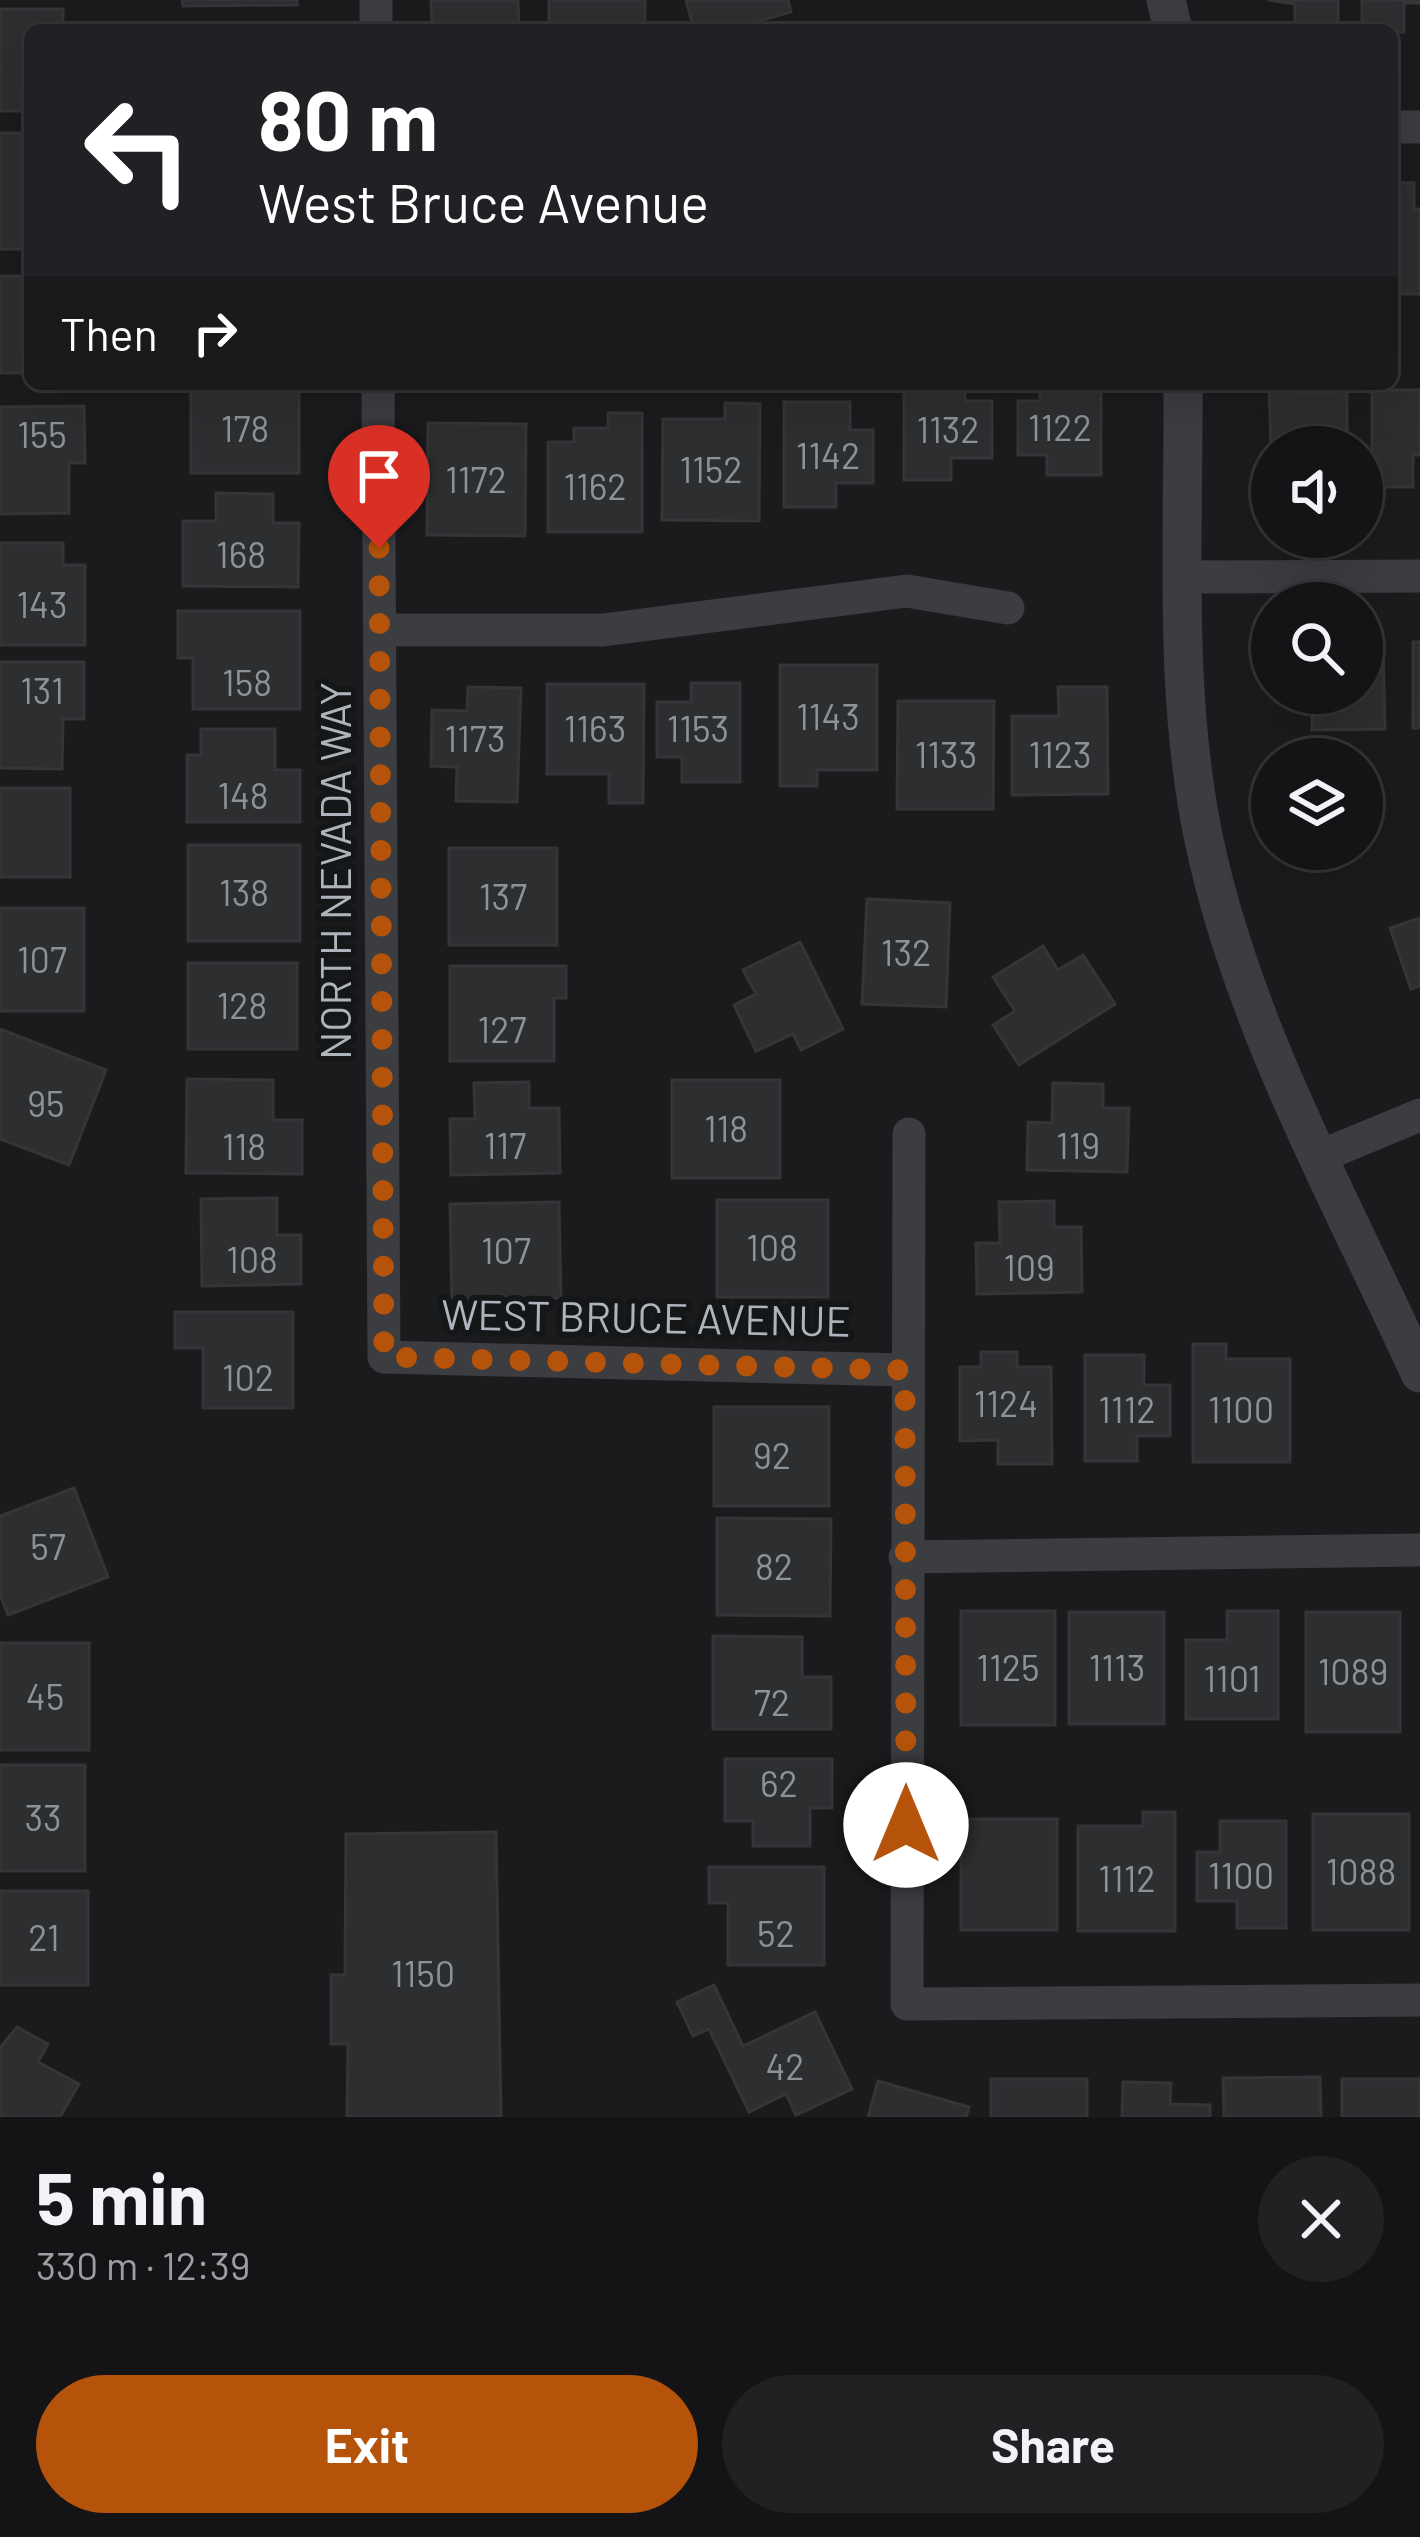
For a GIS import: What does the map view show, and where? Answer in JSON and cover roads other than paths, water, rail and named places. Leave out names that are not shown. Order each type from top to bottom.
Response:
[{"type":"street","name":"NORTH NEVADA WAY","points":[[378,390],[384,1357]]},
{"type":"street","points":[[1183,390],[1190,742],[1207,856],[1251,1009],[1420,1373]]},
{"type":"street","points":[[1185,577],[1420,575]]},
{"type":"street","points":[[380,630],[603,630],[908,591],[1008,608]]},
{"type":"street","points":[[1321,1156],[1420,1115]]},
{"type":"street","points":[[909,1134],[907,2004],[1420,2000]]},
{"type":"street","name":"WEST BRUCE AVENUE","points":[[384,1357],[905,1370]]},
{"type":"street","points":[[905,1557],[1420,1550]]}]
